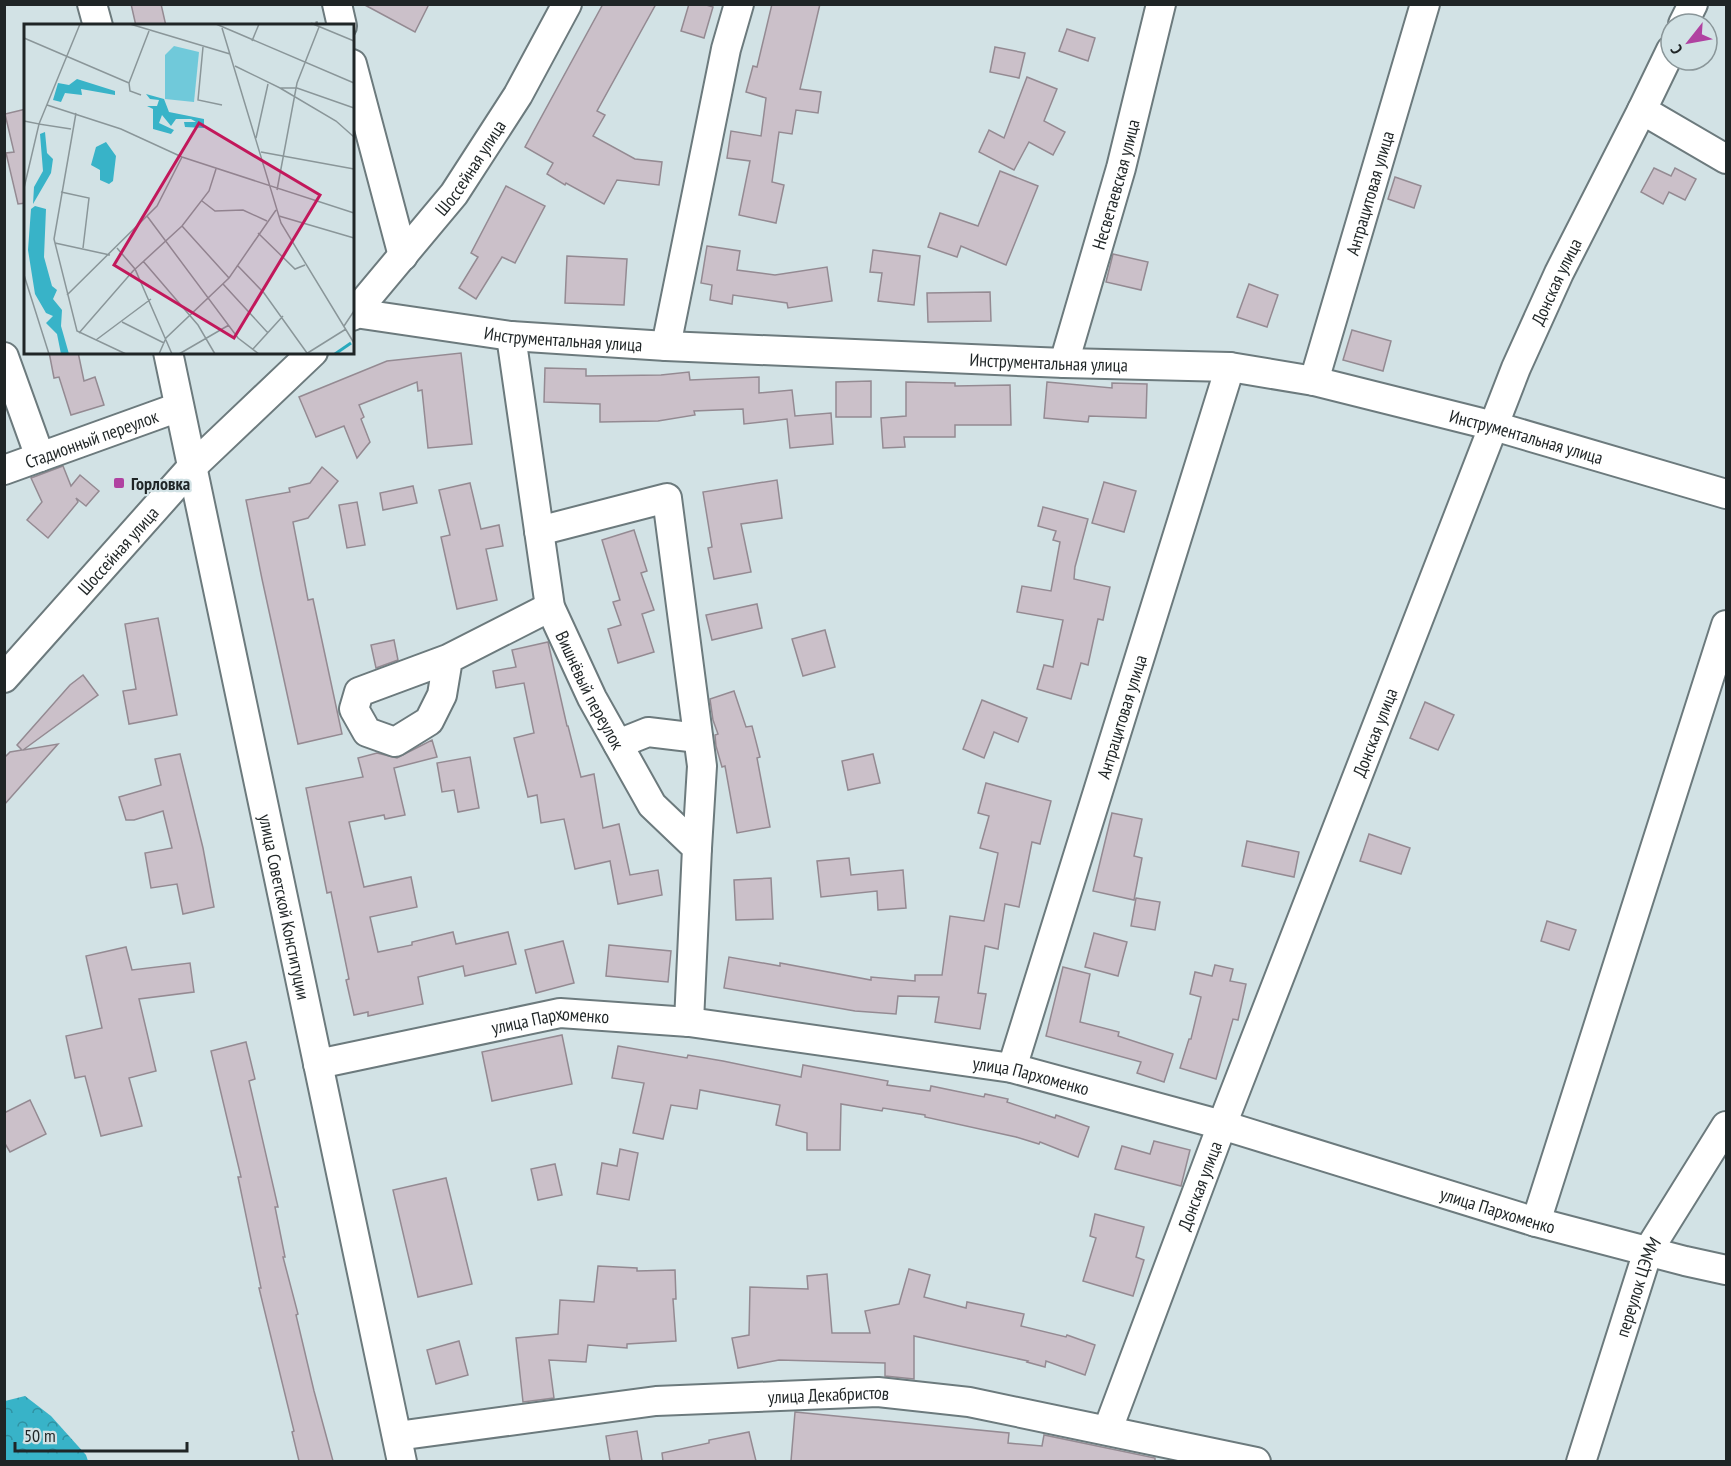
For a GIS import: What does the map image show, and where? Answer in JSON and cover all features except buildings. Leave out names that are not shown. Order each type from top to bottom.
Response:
[{"type":"street","points":[[92,4],[97,24]]},
{"type":"street","points":[[337,4],[342,24]]},
{"type":"street","name":"Шоссейная улица","points":[[354,315],[460,184],[518,95],[567,4]]},
{"type":"street","points":[[666,346],[726,49],[739,4]]},
{"type":"street","name":"Несветаевская улица","points":[[1064,363],[1121,168],[1161,4]]},
{"type":"street","name":"Антрацитовая улица","points":[[1314,381],[1425,4]]},
{"type":"street","points":[[354,72],[403,256]]},
{"type":"street","name":"Донская улица","points":[[1108,1429],[1222,1125],[1516,368],[1558,273],[1660,72]]},
{"type":"street","points":[[1642,110],[1726,159]]},
{"type":"street","name":"Инструментальная улица","points":[[354,315],[511,336],[666,346],[1064,363],[1230,367],[1314,381],[1494,426],[1726,494]]},
{"type":"street","name":"Вишнёвый переулок","points":[[511,336],[550,607],[592,698],[652,805],[697,848]]},
{"type":"street","name":"улица Советской Конституции","points":[[168,354],[399,1449]]},
{"type":"street","name":"Шоссейная улица","points":[[4,678],[192,467],[311,354]]},
{"type":"street","points":[[4,357],[40,457]]},
{"type":"street","name":"Антрацитовая улица","points":[[1012,1068],[1230,367]]},
{"type":"street","name":"Стадионный переулок","points":[[4,470],[179,407]]},
{"type":"street","points":[[539,531],[667,498],[702,766],[689,1022]]},
{"type":"street","points":[[448,659],[550,607]]},
{"type":"street","points":[[1536,1222],[1726,625]]},
{"type":"street","points":[[618,744],[648,732],[699,738]]},
{"type":"street","name":"улица Пархоменко","points":[[318,1064],[560,1013],[689,1022],[1012,1068],[1222,1125],[1536,1222],[1726,1270]]},
{"type":"street","name":"переулок ЦЭММ","points":[[1581,1461],[1648,1251],[1726,1126]]},
{"type":"street","name":"улица Декабристов","points":[[399,1449],[656,1401],[878,1392],[969,1402],[1256,1461]]},
{"type":"green space","points":[[25,1396],[51,1416],[86,1455],[88,1461],[5,1461],[5,1401]]},
{"type":"place","name":"Горловка","points":[[119,483]]}]
